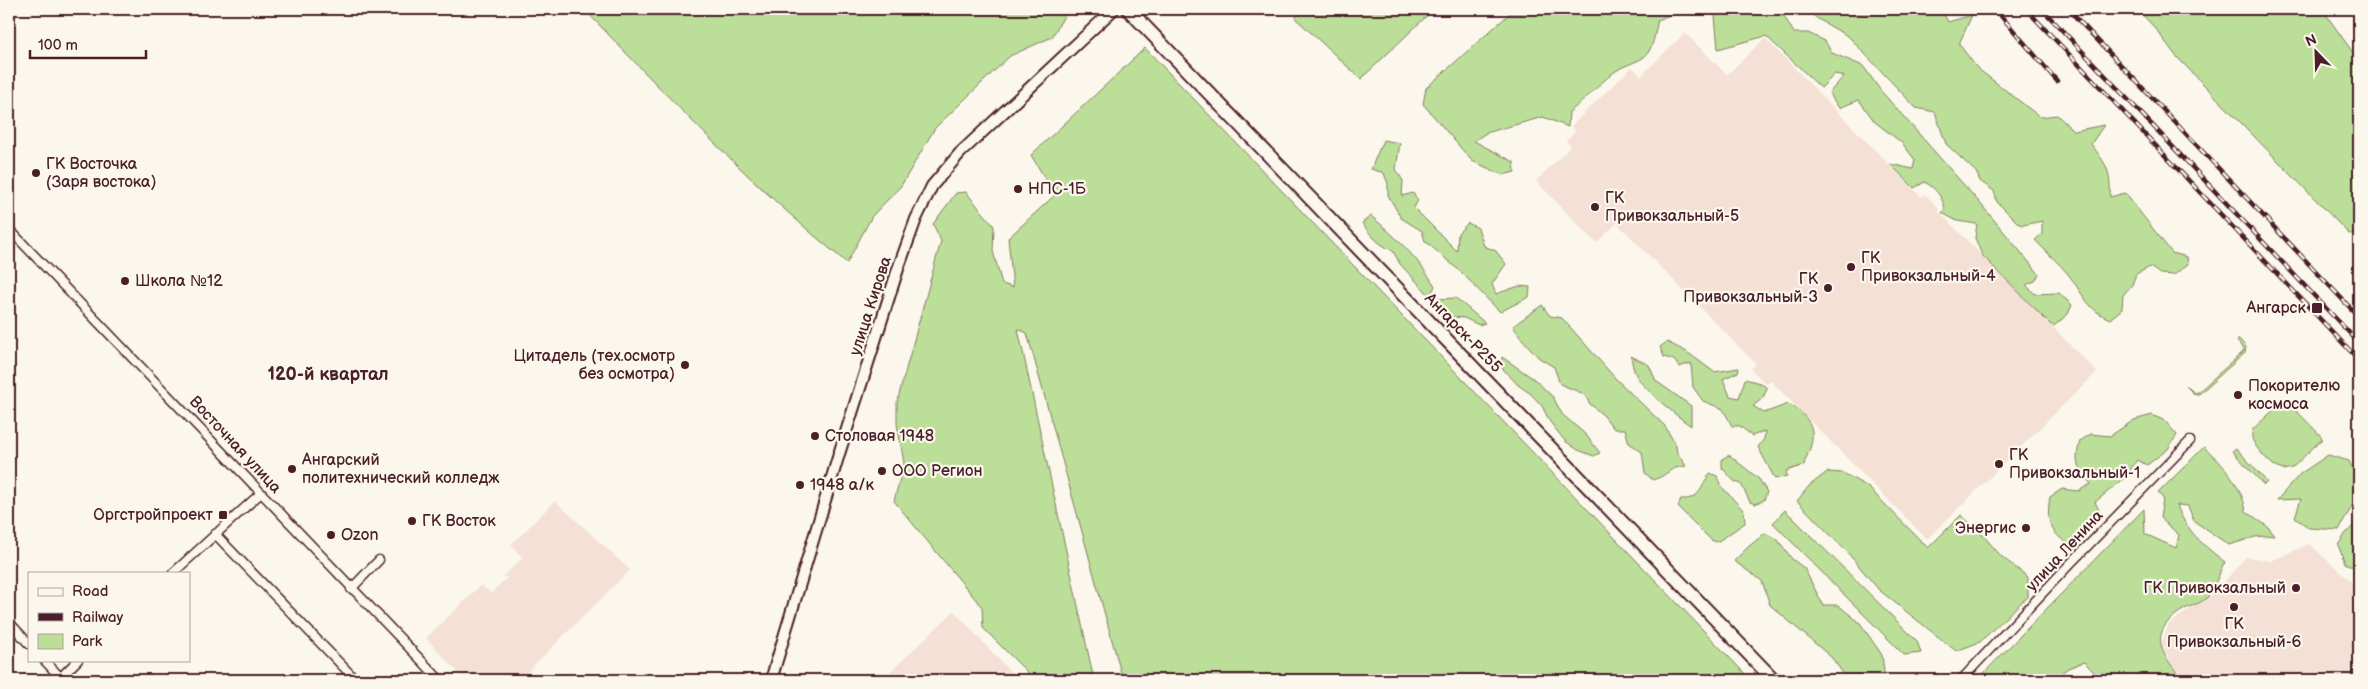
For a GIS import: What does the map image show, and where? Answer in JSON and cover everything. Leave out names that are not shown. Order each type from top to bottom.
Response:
[{"type":"main road","name":"Ангарск-Р255","points":[[1128,9],[1770,676]]},
{"type":"street","name":"улица Кирова","points":[[771,680],[839,454],[898,269],[916,219],[932,186],[960,153],[1114,9]]},
{"type":"street","name":"Восточная улица","points":[[9,229],[440,680]]},
{"type":"street","name":"улица Ленина","points":[[1961,680],[2190,441]]},
{"type":"street","points":[[174,572],[261,493]]},
{"type":"street","points":[[215,534],[356,680]]},
{"type":"street","points":[[351,589],[379,560]]},
{"type":"street","points":[[9,622],[28,643]]},
{"type":"street","points":[[46,662],[60,679],[76,662]]},
{"type":"shaded area","points":[[1685,33],[1727,75],[1765,38],[1921,197],[1925,194],[1939,209],[1938,211],[2097,372],[1927,539],[1770,380],[1766,384],[1751,369],[1756,364],[1617,223],[1596,243],[1536,181],[1571,146],[1566,141],[1576,131],[1571,126],[1632,67],[1641,76]]},
{"type":"shaded area","points":[[555,501],[630,570],[519,680],[465,680],[426,638],[481,585],[491,593],[508,577],[502,577],[523,558],[511,545]]},
{"type":"shaded area","points":[[2309,544],[2359,588],[2359,680],[2188,680],[2173,667],[2162,643],[2169,624],[2194,606],[2210,598],[2246,557],[2271,561]]},
{"type":"shaded area","points":[[954,611],[1018,680],[882,680]]},
{"type":"green space","points":[[584,9],[1068,9],[1052,37],[1010,56],[935,128],[901,186],[872,216],[847,263],[744,172],[679,108]]},
{"type":"green space","points":[[1302,9],[1434,9],[1361,79],[1295,18]]},
{"type":"green space","points":[[1515,9],[1683,9],[1658,20],[1652,45],[1647,54],[1613,73],[1569,112],[1568,127],[1543,117],[1486,133],[1474,141],[1514,162],[1515,172],[1503,175],[1472,161],[1423,104],[1426,88]]},
{"type":"green space","points":[[1723,9],[1775,9],[1784,16],[1794,33],[1808,33],[1825,41],[1832,53],[1863,66],[1881,91],[1979,202],[2039,274],[2035,281],[2026,285],[2035,294],[2059,293],[2072,305],[2068,314],[2054,326],[2050,324],[1982,255],[1975,238],[1977,224],[1957,221],[1942,213],[1945,208],[1935,190],[1925,182],[1914,188],[1890,164],[1913,169],[1915,160],[1902,143],[1875,122],[1859,100],[1839,108],[1829,93],[1844,76],[1835,74],[1821,88],[1766,36],[1718,49],[1715,16]]},
{"type":"green space","points":[[1805,9],[1941,9],[1948,22],[1972,15],[1959,44],[1977,68],[2040,117],[2057,115],[2074,131],[2104,125],[2091,144],[2101,157],[2109,174],[2110,197],[2125,193],[2172,253],[2187,257],[2188,264],[2174,275],[2160,274],[2150,267],[2136,274],[2132,285],[2123,295],[2122,309],[2110,319],[2102,316],[2086,300],[2068,274],[2035,240],[2042,234],[2042,221],[2023,225],[2019,224],[1997,202],[1994,191],[1980,181],[1976,172],[1946,144],[1935,112],[1916,108],[1849,37]]},
{"type":"green space","points":[[2137,9],[2322,9],[2359,61],[2359,233],[2349,234],[2176,56],[2155,28]]},
{"type":"green space","points":[[1145,48],[1751,680],[1123,680],[1027,333],[1018,329],[1094,680],[1035,680],[983,628],[982,607],[894,501],[904,463],[897,424],[897,402],[941,241],[933,224],[956,193],[966,192],[994,226],[993,251],[1002,284],[1013,287],[1008,238],[1055,195],[1031,155]]},
{"type":"green space","points":[[1383,140],[1400,143],[1396,169],[1403,181],[1402,196],[1413,193],[1418,200],[1414,208],[1457,251],[1458,233],[1468,223],[1478,228],[1484,246],[1496,251],[1506,264],[1492,284],[1496,294],[1519,286],[1530,287],[1529,297],[1500,312],[1462,273],[1425,241],[1422,231],[1401,218],[1388,195],[1388,184],[1384,173],[1371,169]]},
{"type":"green space","points":[[1371,216],[1398,240],[1421,266],[1435,286],[1430,296],[1400,264],[1393,251],[1379,242],[1365,228],[1362,223]]},
{"type":"green space","points":[[1456,298],[1485,323],[1479,325],[1464,318],[1443,316],[1435,307],[1437,299]]},
{"type":"green space","points":[[1542,305],[1550,316],[1562,318],[1616,379],[1665,426],[1676,446],[1677,453],[1686,466],[1675,468],[1653,480],[1645,473],[1642,452],[1629,443],[1625,429],[1614,429],[1604,416],[1590,404],[1584,394],[1560,384],[1554,367],[1539,358],[1513,326]]},
{"type":"green space","points":[[2239,339],[2246,347],[2245,353],[2199,394],[2194,394],[2186,386],[2195,393],[2198,392],[2242,353],[2244,350],[2237,341]]},
{"type":"green space","points":[[1667,342],[1687,352],[1714,372],[1739,368],[1738,372],[1723,379],[1730,396],[1739,398],[1745,379],[1760,383],[1767,388],[1763,398],[1753,406],[1764,413],[1788,404],[1802,413],[1809,422],[1812,432],[1812,441],[1804,465],[1786,471],[1787,476],[1775,479],[1758,447],[1764,439],[1765,431],[1752,436],[1740,426],[1732,426],[1723,409],[1703,401],[1693,387],[1691,363],[1679,367],[1674,360],[1664,357],[1660,347]]},
{"type":"green space","points":[[1631,356],[1649,365],[1656,381],[1691,406],[1691,426],[1661,402],[1640,381],[1634,371]]},
{"type":"green space","points":[[1502,357],[1534,379],[1553,397],[1562,414],[1586,435],[1600,453],[1594,456],[1578,450],[1565,441],[1550,422],[1542,406],[1501,367]]},
{"type":"green space","points":[[2288,402],[2322,439],[2292,468],[2283,470],[2270,463],[2262,454],[2253,441],[2252,435],[2253,429],[2280,404]]},
{"type":"green space","points":[[2152,415],[2165,421],[2177,435],[2168,449],[2147,465],[2137,460],[2125,478],[2095,502],[2101,514],[2068,544],[2053,529],[2048,512],[2050,497],[2062,489],[2078,491],[2091,484],[2078,465],[2077,455],[2080,441],[2091,434],[2110,436],[2134,420]]},
{"type":"green space","points":[[2204,447],[2231,476],[2244,501],[2246,511],[2268,527],[2274,535],[2255,537],[2229,545],[2194,521],[2188,506],[2177,505],[2190,530],[2203,544],[2225,562],[2208,597],[2183,610],[2171,619],[2164,627],[2161,635],[2161,644],[2164,652],[2183,680],[2086,680],[2097,675],[2084,662],[2068,668],[2052,680],[1977,680],[2144,509],[2145,534],[2176,548],[2179,535],[2160,518],[2163,498],[2158,493]]},
{"type":"green space","points":[[2236,448],[2267,482],[2264,485],[2232,451]]},
{"type":"green space","points":[[1729,455],[1759,479],[1767,492],[1764,500],[1755,504],[1750,502],[1741,484],[1734,481],[1722,468],[1722,459]]},
{"type":"green space","points":[[2328,455],[2349,461],[2359,483],[2352,506],[2339,530],[2309,528],[2295,517],[2301,499],[2277,500],[2300,474]]},
{"type":"green space","points":[[1827,472],[1843,473],[1868,487],[1928,548],[1961,515],[1981,533],[2002,557],[2028,577],[2028,596],[1980,642],[1956,651],[1879,590],[1847,552],[1797,501],[1809,486]]},
{"type":"green space","points":[[1710,473],[1717,476],[1721,486],[1744,511],[1745,523],[1717,542],[1711,540],[1678,507],[1681,499],[1687,499],[1699,492]]},
{"type":"green space","points":[[1785,510],[1917,641],[1921,653],[1904,655],[1773,523]]},
{"type":"green space","points":[[2359,520],[2359,570],[2345,563],[2338,545],[2346,533]]},
{"type":"green space","points":[[1765,533],[1778,540],[1792,559],[1804,568],[1823,605],[1838,605],[1860,623],[1882,655],[1885,680],[1848,680],[1832,658],[1770,605],[1762,581],[1734,561]]},
{"type":"railway","points":[[1995,9],[2057,81]]},
{"type":"railway","points":[[2026,9],[2359,360]]},
{"type":"railway","points":[[2042,9],[2359,343]]},
{"type":"railway","points":[[2068,9],[2359,317]]},
{"type":"place","name":"ГК Восточка (Заря востока)","points":[[36,173]]},
{"type":"place","name":"НПС-1Б","points":[[1018,189]]},
{"type":"place","name":"ГК Привокзальный-5","points":[[1595,207]]},
{"type":"place","name":"ГК Привокзальный-4","points":[[1851,267]]},
{"type":"place","name":"Школа №12","points":[[125,281]]},
{"type":"place","name":"ГК Привокзальный-3","points":[[1828,288]]},
{"type":"place","name":"Ангарск","points":[[2317,308]]},
{"type":"place","name":"Цитадель (тех.осмотр без осмотра)","points":[[685,365]]},
{"type":"place","name":"Покорителю космоса","points":[[2238,395]]},
{"type":"place","name":"Столовая 1948","points":[[815,436]]},
{"type":"place","name":"ГК Привокзальный-1","points":[[1999,464]]},
{"type":"place","name":"Ангарский политехнический колледж","points":[[292,469]]},
{"type":"place","name":"ООО Регион","points":[[882,471]]},
{"type":"place","name":"1948 а/к","points":[[800,485]]},
{"type":"place","name":"Оргстройпроект","points":[[223,515]]},
{"type":"place","name":"ГК Восток","points":[[412,521]]},
{"type":"place","name":"Энергис","points":[[2026,528]]},
{"type":"place","name":"Ozon","points":[[331,535]]},
{"type":"place","name":"ГК Привокзальный","points":[[2296,588]]},
{"type":"place","name":"ГК Привокзальный-6","points":[[2234,607]]},
{"type":"district","name":"120-й квартал","points":[[328,374]]}]
